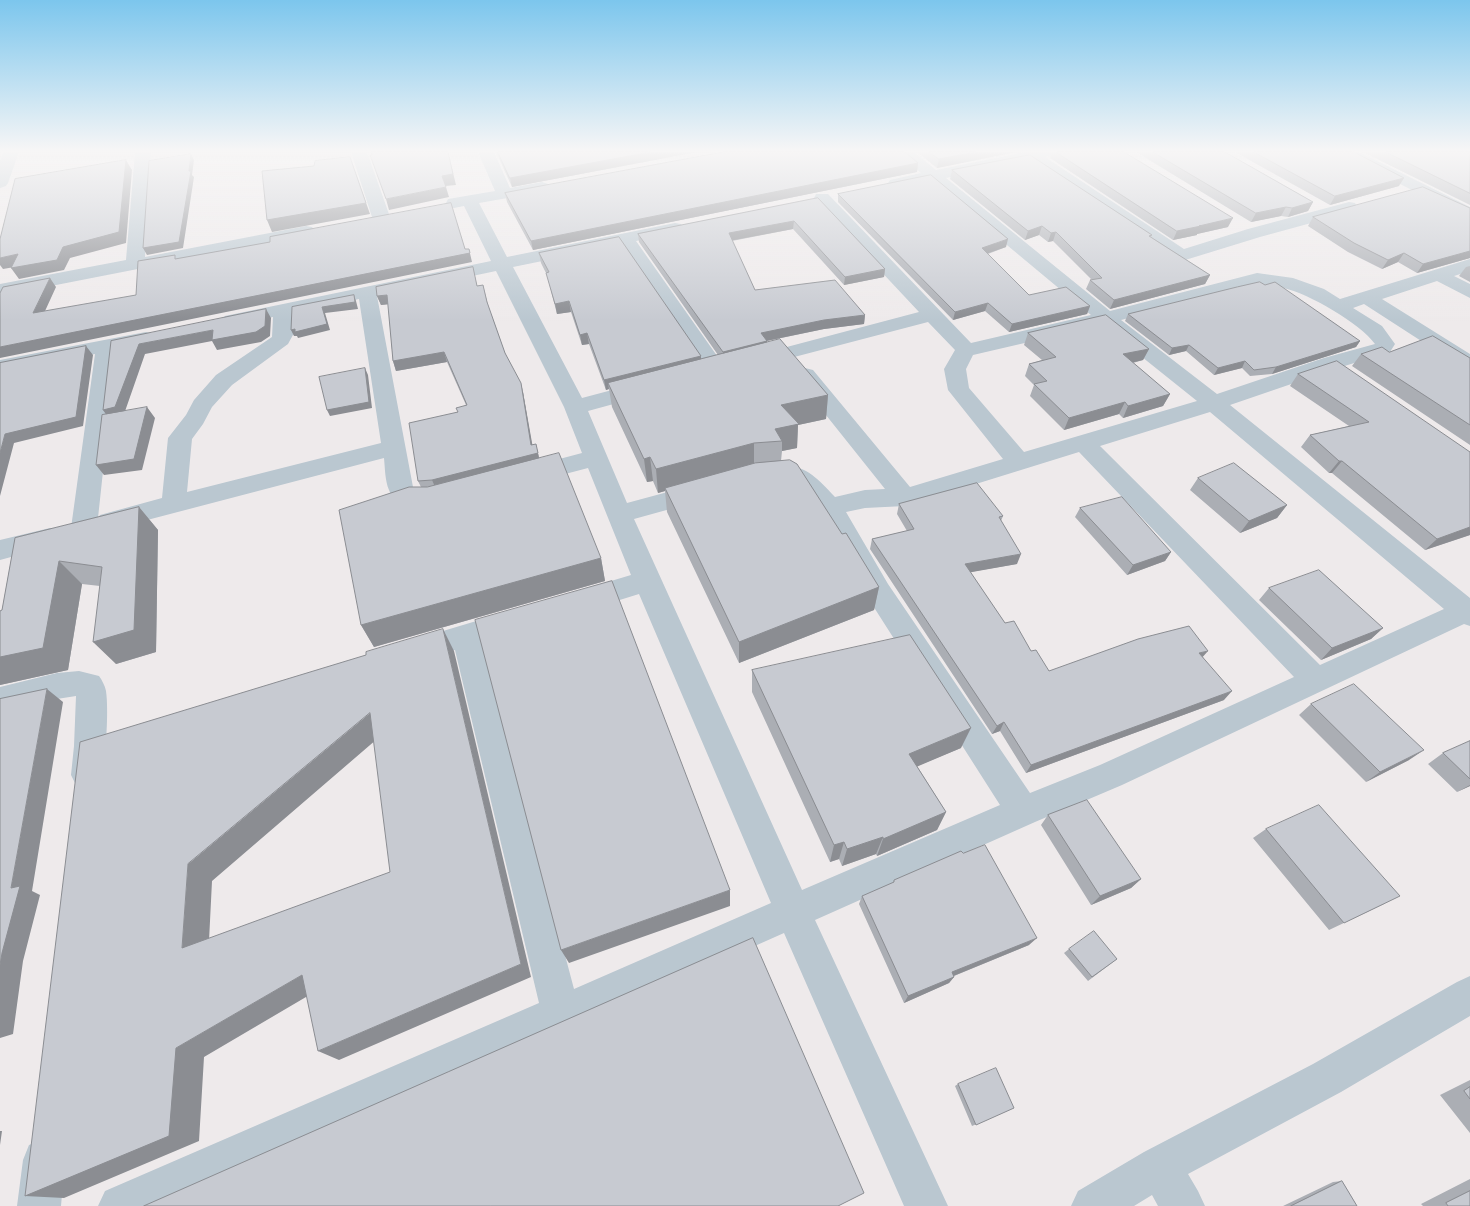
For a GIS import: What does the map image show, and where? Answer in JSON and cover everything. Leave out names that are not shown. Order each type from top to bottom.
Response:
[{"type":"street","points":[[135,263],[139,208]]},
{"type":"street","points":[[378,208],[381,217]]},
{"type":"street","points":[[473,208],[575,406],[618,514],[792,912],[926,1206]]},
{"type":"street","points":[[841,208],[931,315],[966,350]]},
{"type":"street","points":[[120,1206],[1023,811],[1111,775],[1468,612],[973,208]]},
{"type":"street","points":[[1116,208],[1227,286]]},
{"type":"street","points":[[1319,208],[1328,213]]},
{"type":"street","points":[[1182,256],[1254,233],[1345,208]]},
{"type":"street","points":[[362,220],[401,213]]},
{"type":"street","points":[[1238,223],[1254,233]]},
{"type":"street","points":[[218,323],[690,225]]},
{"type":"street","points":[[0,290],[324,228]]},
{"type":"street","points":[[625,238],[706,372],[788,354],[931,315]]},
{"type":"street","points":[[1338,306],[1470,265]]},
{"type":"street","points":[[1439,275],[1470,292]]},
{"type":"street","points":[[830,507],[865,499],[905,497],[1020,463],[1214,403],[1331,363],[1383,348],[1385,344],[1374,330],[1338,306],[1301,286],[1270,279],[1257,279],[1106,318],[966,350],[956,362],[954,377],[959,390],[1020,463]]},
{"type":"street","points":[[367,292],[401,490],[406,497],[424,502],[455,495]]},
{"type":"street","points":[[1366,298],[1470,363]]},
{"type":"street","points":[[174,504],[180,438],[214,390],[224,380],[281,340],[284,333],[283,310]]},
{"type":"street","points":[[0,366],[162,335]]},
{"type":"street","points":[[84,528],[106,346]]},
{"type":"street","points":[[788,354],[905,497]]},
{"type":"street","points":[[1331,363],[1356,380]]},
{"type":"street","points":[[575,406],[669,382]]},
{"type":"street","points":[[1084,443],[1317,681]]},
{"type":"street","points":[[0,550],[393,448]]},
{"type":"street","points":[[502,483],[596,458]]},
{"type":"street","points":[[754,478],[790,474],[804,479],[830,507],[878,591],[1023,811]]},
{"type":"street","points":[[618,514],[727,485]]},
{"type":"street","points":[[391,657],[647,581]]},
{"type":"street","points":[[466,635],[561,1014]]},
{"type":"street","points":[[0,700],[57,687],[85,684],[90,686],[104,742],[84,805]]},
{"type":"street","points":[[1093,1206],[1160,1166],[1327,1078],[1470,995]]},
{"type":"street","points":[[38,1206],[47,1128]]},
{"type":"street","points":[[1160,1166],[1183,1206]]},
{"type":"building","points":[[8,208],[121,208],[119,232],[63,247],[57,260],[11,268],[18,254],[0,258],[0,239]]},
{"type":"building","points":[[146,208],[185,208],[179,242],[143,248]]},
{"type":"building","points":[[266,208],[335,208],[267,220]]},
{"type":"building","points":[[423,208],[453,208],[465,249],[469,249],[470,253],[0,347],[0,293],[3,287],[50,278],[33,313],[136,295],[138,261],[175,255],[175,259],[270,242],[270,237]]},
{"type":"building","points":[[513,208],[693,208],[531,241]]},
{"type":"building","points":[[767,208],[828,208],[885,269],[845,277],[794,221],[729,233],[755,290],[835,280],[865,315],[824,320],[761,333],[767,341],[723,352],[638,234]]},
{"type":"building","points":[[852,208],[971,208],[1008,239],[982,248],[1029,295],[1066,287],[1090,306],[1012,324],[988,303],[955,312]]},
{"type":"building","points":[[1000,208],[1111,208],[1152,235],[1149,236],[1210,275],[1114,300],[1090,280],[1102,278],[1056,232],[1051,233],[1042,226],[1028,231]]},
{"type":"building","points":[[1142,208],[1217,208],[1233,218],[1199,226],[1201,226],[1177,231]]},
{"type":"building","points":[[1248,208],[1280,208],[1256,213]]},
{"type":"building","points":[[1345,208],[1470,208],[1470,251],[1423,264],[1404,253],[1388,260],[1354,243],[1313,217]]},
{"type":"building","points":[[619,237],[701,356],[604,380],[587,333],[580,335],[569,301],[555,304],[546,273],[549,272],[539,253]]},
{"type":"building","points":[[473,267],[477,286],[483,285],[505,353],[521,383],[531,445],[536,444],[538,453],[432,480],[418,481],[409,423],[458,412],[456,408],[467,405],[444,352],[393,361],[387,295],[377,296],[376,287]]},
{"type":"building","points":[[1260,282],[1265,285],[1275,282],[1360,341],[1276,367],[1254,370],[1245,361],[1218,368],[1189,345],[1172,348],[1128,314],[1237,287]]},
{"type":"building","points":[[354,295],[355,302],[322,307],[327,324],[295,332],[295,329],[291,330],[292,307]]},
{"type":"building","points":[[266,309],[265,326],[256,332],[212,340],[213,330],[139,344],[115,407],[103,410],[111,341]]},
{"type":"building","points":[[1106,315],[1149,349],[1123,354],[1170,394],[1128,406],[1125,402],[1069,418],[1034,384],[1047,381],[1029,364],[1056,357],[1028,333]]},
{"type":"building","points":[[1433,336],[1470,358],[1470,425],[1361,354],[1382,347],[1389,352]]},
{"type":"building","points":[[780,339],[828,395],[781,405],[799,424],[775,429],[782,441],[754,443],[656,469],[650,457],[644,459],[608,383]]},
{"type":"building","points":[[86,346],[76,417],[5,434],[0,453],[0,363]]},
{"type":"building","points":[[1337,361],[1470,452],[1470,527],[1437,539],[1342,461],[1339,461],[1310,435],[1369,422],[1298,374]]},
{"type":"building","points":[[365,368],[369,402],[327,410],[319,377]]},
{"type":"building","points":[[147,407],[134,459],[96,465],[102,415]]},
{"type":"building","points":[[559,453],[601,558],[361,625],[339,510],[409,487],[427,487]]},
{"type":"building","points":[[790,460],[797,464],[842,534],[846,533],[879,587],[739,642],[665,488],[755,463]]},
{"type":"building","points":[[1234,463],[1287,505],[1249,521],[1198,478]]},
{"type":"building","points":[[977,483],[1003,516],[999,517],[1021,554],[965,564],[1005,623],[1014,621],[1031,651],[1036,650],[1049,671],[1138,639],[1189,626],[1208,651],[1199,653],[1232,691],[1031,765],[1004,722],[997,726],[872,539],[914,529],[899,504]]},
{"type":"building","points":[[1122,497],[1171,552],[1133,565],[1080,508]]},
{"type":"building","points":[[139,507],[134,630],[93,642],[102,567],[59,561],[43,648],[0,657],[0,611],[2,610],[15,538]]},
{"type":"building","points":[[1319,570],[1383,628],[1332,648],[1269,588]]},
{"type":"building","points":[[612,581],[730,890],[561,950],[475,620]]},
{"type":"building","points":[[443,629],[521,964],[318,1051],[302,975],[176,1048],[169,1136],[25,1196],[80,742],[366,655],[366,652]],"holes":[[[370,713],[390,872],[182,948],[188,864]]]},
{"type":"building","points":[[910,635],[971,728],[909,754],[946,812],[883,839],[883,837],[847,849],[844,842],[834,845],[752,670]]},
{"type":"building","points":[[1354,684],[1424,750],[1380,772],[1311,704]]},
{"type":"building","points":[[47,689],[11,888],[20,886],[0,965],[0,699]]},
{"type":"building","points":[[1470,741],[1470,779],[1443,753]]},
{"type":"building","points":[[1087,800],[1141,879],[1100,896],[1048,815]]},
{"type":"building","points":[[1319,805],[1400,896],[1344,923],[1266,829]]},
{"type":"building","points":[[985,845],[1037,938],[952,972],[954,977],[908,996],[862,896],[961,851],[963,853]]},
{"type":"building","points":[[1094,931],[1117,959],[1092,977],[1069,949]]},
{"type":"building","points":[[753,938],[864,1193],[838,1206],[144,1206]]},
{"type":"building","points":[[996,1068],[1014,1108],[976,1125],[958,1084]]},
{"type":"building","points":[[1470,1087],[1470,1099],[1464,1091]]},
{"type":"building","points":[[1342,1181],[1357,1206],[1291,1206]]},
{"type":"building","points":[[1470,1191],[1470,1206],[1448,1206],[1446,1203]]}]
